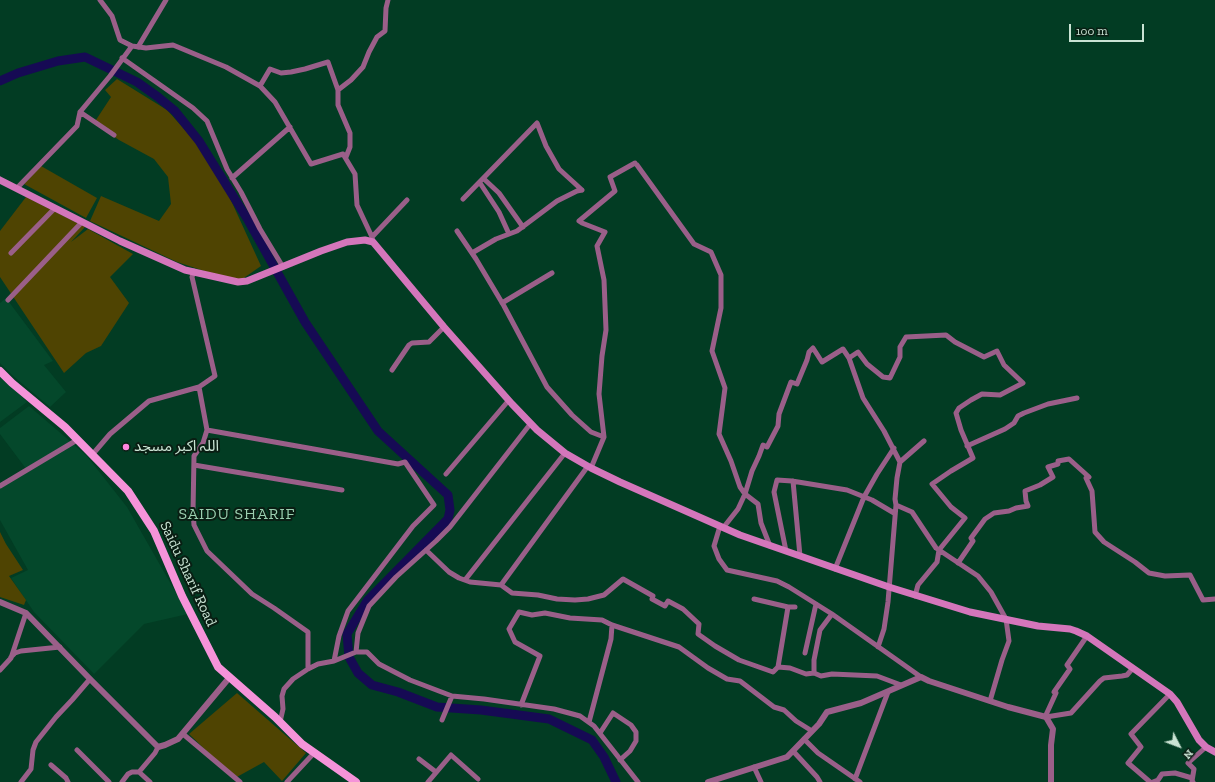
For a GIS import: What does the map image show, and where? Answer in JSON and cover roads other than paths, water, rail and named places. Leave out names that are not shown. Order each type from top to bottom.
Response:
[{"type":"main road","points":[[0,180],[120,241],[185,270],[238,282],[247,281],[347,242],[372,240],[444,327],[509,400],[531,423],[565,454],[589,467],[740,535],[786,552],[915,596],[970,612],[1038,626],[1070,629],[1087,636],[1170,694],[1177,702],[1199,740],[1206,747],[1215,752]]},
{"type":"main road","name":"Saidu Sharif Road","points":[[0,370],[12,383],[65,427],[128,491],[154,531],[182,596],[218,667],[280,722],[302,744],[356,782]]},
{"type":"street","points":[[100,0],[112,16],[120,40],[132,46],[146,48],[173,45],[226,68],[260,86],[275,102],[311,164],[343,154],[355,174],[357,206],[372,240],[408,200]]},
{"type":"street","points":[[138,47],[166,0]]},
{"type":"street","points":[[338,90],[351,80],[363,67],[369,52],[378,37],[385,31],[386,8],[388,0]]},
{"type":"street","points":[[17,188],[77,126],[80,112],[132,46]]},
{"type":"street","points":[[122,58],[193,108],[207,121],[227,169],[260,229],[284,267]]},
{"type":"street","points":[[260,86],[270,69],[281,73],[291,72],[328,62],[338,90],[338,105],[350,133],[350,146],[346,157]]},
{"type":"street","points":[[80,112],[114,135]]},
{"type":"street","points":[[463,200],[537,124],[546,146],[559,169],[582,190],[577,191],[557,202],[517,231],[496,239],[472,253]]},
{"type":"street","points":[[232,178],[290,127]]},
{"type":"street","points":[[501,585],[589,467],[604,437],[599,394],[606,330],[604,280],[597,246],[605,232],[579,221],[615,191],[610,177],[636,164],[694,244],[712,252],[721,275],[722,308],[712,351],[726,388],[719,434],[731,461],[740,487],[745,494],[758,504],[761,522],[770,546]]},
{"type":"street","points":[[484,179],[499,193],[523,227]]},
{"type":"street","points":[[480,183],[499,212],[509,234]]},
{"type":"street","points":[[11,253],[55,208]]},
{"type":"street","points":[[8,300],[82,222]]},
{"type":"street","points":[[457,231],[502,303],[547,387],[572,415],[591,432],[604,437]]},
{"type":"street","points":[[92,455],[110,434],[149,401],[199,387],[215,376],[192,277],[194,271]]},
{"type":"street","points":[[502,303],[552,273]]},
{"type":"street","points":[[392,370],[409,345],[429,342],[444,327]]},
{"type":"street","points":[[849,358],[858,352],[867,364],[882,377],[890,378],[900,357],[900,346],[906,337],[946,335],[954,342],[984,357],[996,351],[1004,365],[1023,383],[1000,395],[982,394],[959,408],[956,413],[960,430],[973,458],[932,484],[950,507],[965,518],[939,550],[937,562],[918,586],[915,596]]},
{"type":"street","points":[[878,647],[884,629],[888,602],[894,513],[896,505],[895,499],[900,462],[894,448],[863,398],[849,358],[843,349],[822,362],[813,348],[809,352],[797,384],[791,382],[779,414],[778,426],[767,447],[763,445],[738,510],[722,527],[714,546],[719,559],[727,570],[777,581],[789,587],[832,614],[878,647],[921,677],[929,681],[1046,717],[1071,713],[1104,678],[1127,675],[1133,668]]},
{"type":"street","points":[[199,387],[207,430],[203,443],[194,456],[194,525],[207,551],[252,594],[308,632],[308,669]]},
{"type":"street","points":[[967,446],[1005,430],[1014,423],[1018,416],[1024,413],[1048,404],[1077,398]]},
{"type":"street","points":[[446,474],[509,400]]},
{"type":"street","points":[[356,652],[358,633],[369,606],[396,577],[450,526],[531,423]]},
{"type":"street","points":[[207,430],[398,464],[405,462],[434,505],[413,526],[348,611],[339,636],[335,661]]},
{"type":"street","points":[[0,486],[77,440]]},
{"type":"street","points":[[900,462],[924,441]]},
{"type":"street","points":[[835,568],[864,497],[894,448]]},
{"type":"street","points":[[465,580],[565,454]]},
{"type":"street","points":[[958,563],[973,541],[971,538],[984,519],[994,513],[1028,506],[1025,491],[1054,477],[1048,467],[1058,464],[1058,461],[1069,459],[1089,477],[1086,478],[1092,491],[1095,532],[1104,542],[1136,562],[1149,573],[1165,576],[1190,575],[1203,600],[1215,599]]},
{"type":"street","points":[[194,466],[342,490]]},
{"type":"street","points":[[786,552],[774,492],[777,480],[793,481],[847,490],[872,500],[894,513]]},
{"type":"street","points":[[793,481],[800,556]]},
{"type":"street","points":[[896,505],[912,512],[936,548],[978,576],[991,592],[1006,619],[1009,642],[990,701]]},
{"type":"street","points":[[426,550],[449,572],[470,582],[501,585],[512,593],[538,595],[558,599],[588,599],[604,595],[623,579],[653,596],[652,599],[665,606],[668,601],[683,609],[699,624],[698,634],[715,646],[739,660],[773,672],[778,667],[788,607]]},
{"type":"street","points":[[754,599],[788,607],[795,607]]},
{"type":"street","points":[[0,602],[26,613],[158,747]]},
{"type":"street","points":[[805,653],[816,604]]},
{"type":"street","points":[[521,704],[540,656],[515,642],[510,629],[519,612],[532,615],[545,613],[570,618],[602,620],[612,625],[679,646],[703,665],[727,679],[740,681],[774,707],[784,710],[796,721],[812,731]]},
{"type":"street","points":[[11,658],[26,613]]},
{"type":"street","points":[[814,673],[814,660],[820,630],[832,614]]},
{"type":"street","points":[[589,722],[611,638],[612,625]]},
{"type":"street","points":[[1046,717],[1056,693],[1054,692],[1070,669],[1067,665],[1087,636]]},
{"type":"street","points":[[0,670],[15,653],[60,647]]},
{"type":"street","points":[[280,722],[283,709],[282,696],[284,689],[292,679],[318,664],[335,661],[356,652],[367,652],[379,664],[410,680],[452,697],[521,704],[554,709],[580,716],[594,726],[638,782]]},
{"type":"street","points":[[778,667],[790,668],[806,674],[814,673],[821,676],[832,674],[877,676],[901,685]]},
{"type":"street","points":[[708,782],[788,757],[819,724],[827,712],[861,703],[921,677]]},
{"type":"street","points":[[139,772],[155,753],[158,747],[172,742],[183,734],[229,678]]},
{"type":"street","points":[[21,782],[32,769],[33,750],[36,742],[90,679]]},
{"type":"street","points":[[804,739],[818,753],[858,780],[888,692]]},
{"type":"street","points":[[1150,782],[1128,764],[1141,747],[1131,734],[1170,694]]},
{"type":"street","points":[[442,720],[452,697]]},
{"type":"street","points":[[600,733],[613,713],[631,725],[636,732],[636,741],[630,751],[620,760]]},
{"type":"street","points":[[1046,717],[1054,729],[1051,745],[1052,782]]},
{"type":"street","points":[[183,734],[240,782]]},
{"type":"street","points":[[1153,782],[1158,780],[1162,774],[1176,773],[1193,780],[1194,769],[1188,762],[1206,747]]},
{"type":"street","points":[[77,750],[108,782]]},
{"type":"street","points":[[793,751],[820,782]]},
{"type":"street","points":[[287,782],[314,753]]},
{"type":"street","points":[[428,782],[451,755],[478,779]]},
{"type":"street","points":[[419,759],[436,772]]},
{"type":"street","points":[[51,765],[66,778],[68,782]]},
{"type":"street","points":[[754,767],[761,782]]},
{"type":"street","points":[[122,782],[128,774],[132,772],[139,772],[150,782]]},
{"type":"street","points":[[1140,782],[1144,777]]},
{"type":"waterway","points":[[0,81],[18,73],[58,61],[85,57],[137,82],[175,111],[199,141],[248,220],[305,322],[378,431],[448,495],[450,510],[448,519],[367,601],[347,634],[349,657],[358,673],[372,685],[398,692],[437,707],[481,710],[549,719],[592,740],[604,757],[616,782]]},
{"type":"place","name":"اللہ اکبر مسجد","points":[[126,447]]},
{"type":"district","name":"SAIDU SHARIF","points":[[237,514]]}]
